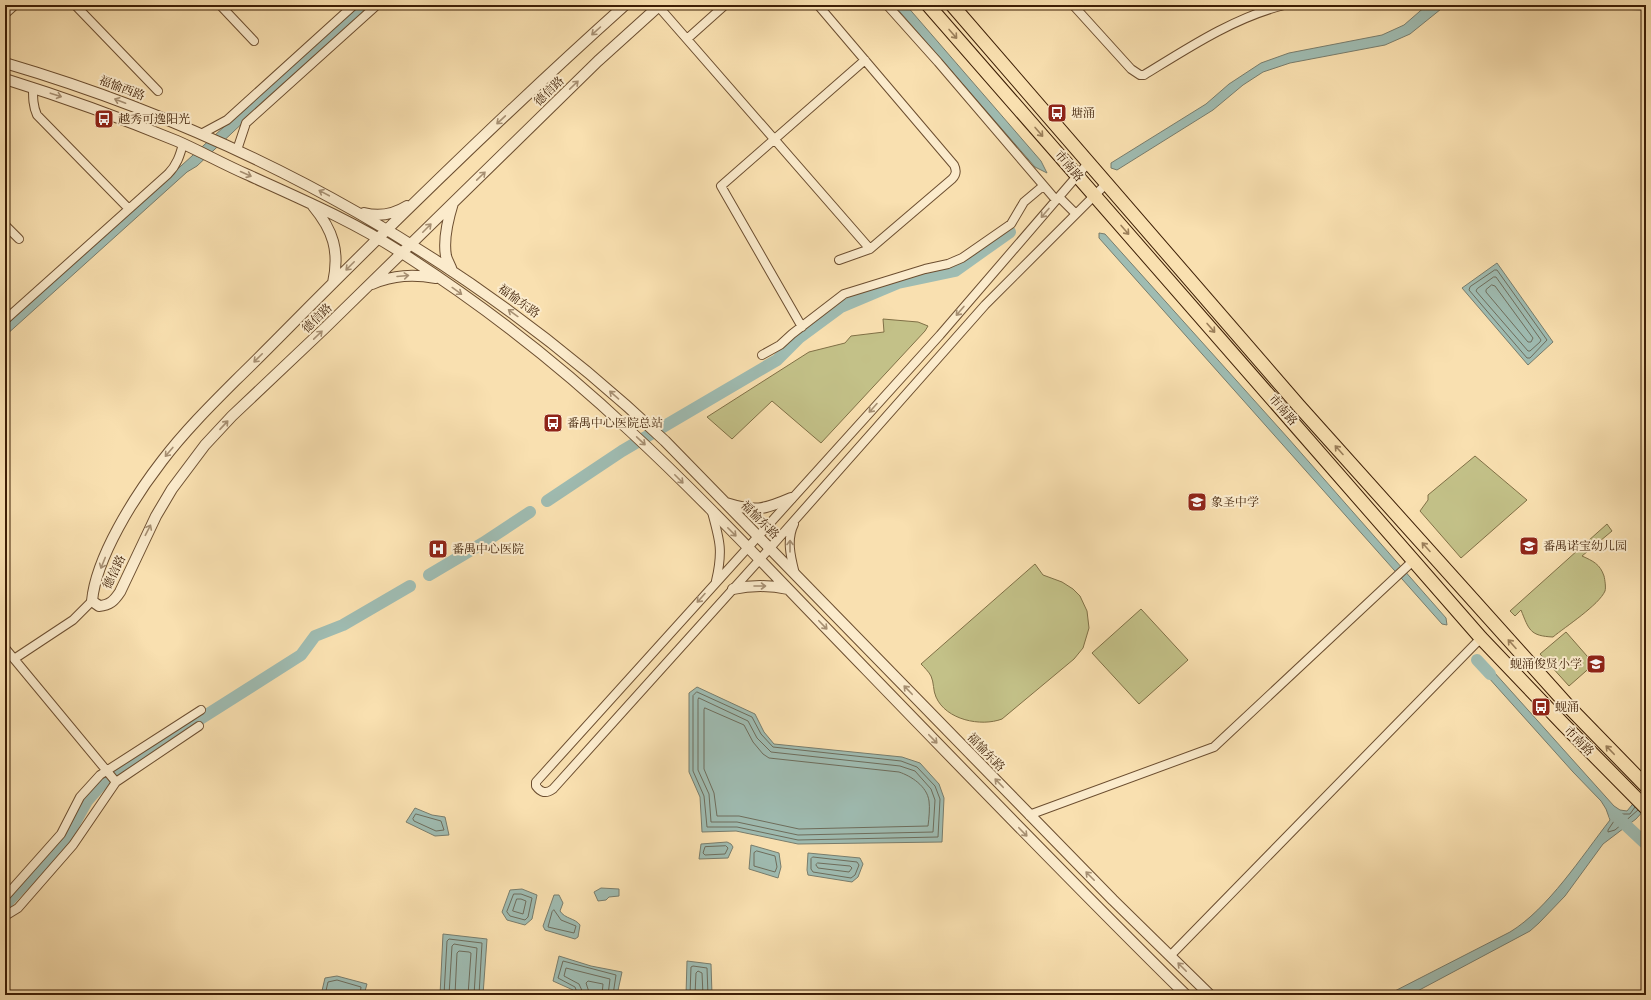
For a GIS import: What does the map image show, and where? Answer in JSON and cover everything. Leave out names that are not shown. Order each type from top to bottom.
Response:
[{"type":"highway","name":"市南路","points":[[928,5],[1095,195],[1410,564],[1559,720],[1646,808]]},
{"type":"highway","name":"市南路","points":[[952,5],[1314,423],[1570,708],[1642,782]]},
{"type":"highway","points":[[1060,156],[1073,144]]},
{"type":"highway","points":[[1112,215],[1124,203]]},
{"type":"street","points":[[5,14],[15,5]]},
{"type":"street","points":[[75,5],[158,91]]},
{"type":"street","points":[[220,5],[254,41]]},
{"type":"street","points":[[205,135],[227,120],[354,5]]},
{"type":"street","points":[[237,150],[246,123],[377,5]]},
{"type":"street","name":"德信路","points":[[625,5],[378,238],[205,411],[163,459],[136,498],[121,524],[105,558],[94,586],[92,601],[99,606],[107,606],[114,600],[120,592],[156,516],[172,489],[205,445],[232,416],[368,286],[598,61],[659,6]]},
{"type":"street","points":[[686,39],[725,5]]},
{"type":"street","points":[[818,5],[956,169],[955,175],[952,179],[870,249],[839,260]]},
{"type":"street","points":[[887,5],[1043,186],[1076,214]]},
{"type":"street","points":[[1073,5],[1131,69],[1140,75],[1144,75],[1206,37],[1248,17],[1284,5]]},
{"type":"street","points":[[659,6],[686,39],[870,249]]},
{"type":"street","points":[[802,327],[721,186],[865,60]]},
{"type":"street","name":"福愉西路","points":[[5,63],[99,93],[227,145]]},
{"type":"street","points":[[5,79],[93,108],[183,144],[335,215],[402,252],[551,361],[654,453],[760,559],[1040,849],[1186,995]]},
{"type":"street","points":[[33,88],[34,109],[37,115],[129,209]]},
{"type":"street","points":[[5,320],[173,169],[179,158],[183,144]]},
{"type":"street","name":"福愉东路","points":[[227,145],[358,212],[452,271],[550,341],[643,421],[665,441],[770,548],[1113,900],[1210,995]]},
{"type":"street","points":[[1089,162],[940,335],[791,498],[536,782],[538,789],[543,792],[549,792],[553,789],[770,548],[985,305],[1107,183]]},
{"type":"street","points":[[762,354],[780,345],[836,299],[850,292],[925,269],[948,264],[962,258],[1011,224],[1024,202],[1043,186]]},
{"type":"street","points":[[358,212],[383,216],[401,210],[418,200]]},
{"type":"street","points":[[452,271],[446,257],[446,240],[448,218],[453,202]]},
{"type":"street","points":[[312,204],[325,221],[335,244],[336,269],[333,283]]},
{"type":"street","points":[[5,225],[19,239]]},
{"type":"street","points":[[368,286],[388,278],[405,275],[440,279]]},
{"type":"street","points":[[715,493],[708,508],[720,540],[721,560],[716,582]]},
{"type":"street","points":[[724,502],[751,509],[766,508],[791,498]]},
{"type":"street","points":[[795,574],[790,553],[790,538],[796,518]]},
{"type":"street","points":[[1030,815],[1214,747],[1410,564]]},
{"type":"street","points":[[733,589],[759,585],[788,589]]},
{"type":"street","points":[[14,659],[73,620],[92,601]]},
{"type":"street","points":[[1170,956],[1481,638]]},
{"type":"street","points":[[5,648],[115,781]]},
{"type":"street","points":[[5,897],[61,834],[80,797],[107,771],[201,710]]},
{"type":"street","points":[[5,916],[18,908],[73,845],[115,781],[200,726]]},
{"type":"shaded area","points":[[883,319],[918,322],[928,326],[821,443],[772,401],[732,439],[707,417],[809,352],[845,343],[851,336],[884,332]]},
{"type":"shaded area","points":[[1475,456],[1527,500],[1461,558],[1420,511],[1428,500],[1428,495]]},
{"type":"shaded area","points":[[1607,524],[1612,531],[1582,556],[1596,563],[1602,572],[1605,591],[1602,597],[1553,637],[1539,635],[1531,631],[1521,610],[1515,616],[1510,611]]},
{"type":"shaded area","points":[[1035,564],[1043,575],[1062,582],[1073,589],[1080,596],[1087,611],[1089,628],[1083,648],[1074,659],[1002,719],[975,722],[956,716],[941,705],[935,695],[931,676],[921,664]]},
{"type":"shaded area","points":[[1141,609],[1188,660],[1139,704],[1092,653]]},
{"type":"shaded area","points":[[1566,632],[1594,664],[1569,686],[1540,654]]},
{"type":"water","points":[[358,5],[371,5],[303,66],[197,166],[187,172],[5,336],[5,326]]},
{"type":"water","points":[[894,5],[906,5],[1041,161],[1047,173],[1035,167]]},
{"type":"water","points":[[1427,5],[1446,5],[1410,34],[1385,45],[1290,63],[1263,72],[1243,85],[1213,110],[1117,170],[1111,168],[1111,163],[1206,104],[1229,84],[1261,63],[1289,53],[1382,35],[1404,25]]},
{"type":"water","points":[[1589,5],[1646,5],[1646,10],[1617,9]]},
{"type":"water","points":[[1099,233],[1105,234],[1288,438],[1446,618],[1447,625],[1442,624],[1099,238]]},
{"type":"water","points":[[1497,263],[1553,342],[1528,365],[1462,288]]},
{"type":"water","points":[[1479,662],[1485,662],[1614,806],[1620,810],[1627,811],[1646,788],[1646,808],[1636,819],[1603,844],[1565,896],[1530,931],[1410,995],[1387,995],[1510,932],[1524,922],[1538,910],[1564,881],[1610,820],[1601,801],[1479,667]]},
{"type":"water","points":[[697,687],[755,714],[764,732],[774,744],[902,757],[920,763],[939,784],[944,798],[942,842],[798,844],[736,831],[702,832],[700,797],[689,772],[689,693]]},
{"type":"water","points":[[415,808],[432,815],[445,817],[449,835],[435,836],[406,822]]},
{"type":"water","points":[[727,842],[733,847],[728,858],[699,859],[701,844]]},
{"type":"water","points":[[751,845],[779,853],[781,867],[778,878],[749,869]]},
{"type":"water","points":[[808,853],[860,858],[863,864],[858,877],[852,882],[808,875]]},
{"type":"water","points":[[601,888],[619,889],[619,896],[609,897],[606,900],[598,901],[594,892]]},
{"type":"water","points":[[522,889],[537,895],[532,919],[525,925],[507,920],[502,912],[510,890]]},
{"type":"water","points":[[554,895],[559,895],[563,903],[560,911],[562,914],[580,925],[578,937],[575,939],[545,930],[543,926]]},
{"type":"water","points":[[443,934],[487,939],[483,995],[440,995]]},
{"type":"water","points":[[559,956],[591,966],[622,972],[617,995],[575,995],[573,990],[553,981]]},
{"type":"water","points":[[687,961],[711,964],[712,995],[686,995]]},
{"type":"water","points":[[337,976],[367,984],[364,995],[321,995],[325,978]]},
{"type":"waterway","points":[[547,501],[622,451],[777,360],[799,338],[841,307],[898,283],[955,271],[1010,232]]},
{"type":"waterway","points":[[429,575],[483,543],[530,512]]},
{"type":"waterway","points":[[5,905],[64,842],[87,801],[107,778],[301,655],[315,636],[343,625],[410,586]]},
{"type":"waterway","points":[[1477,660],[1490,674]]},
{"type":"waterway","points":[[1615,815],[1646,844]]},
{"type":"place","name":"塘涌","points":[[1057,113]]},
{"type":"place","name":"越秀可逸阳光","points":[[104,119]]},
{"type":"place","name":"番禺中心医院总站","points":[[553,423]]},
{"type":"place","name":"象圣中学","points":[[1197,502]]},
{"type":"place","name":"番禺诺宝幼儿园","points":[[1529,546]]},
{"type":"place","name":"番禺中心医院","points":[[438,549]]},
{"type":"place","name":"蚬涌俊贤小学","points":[[1596,664]]},
{"type":"place","name":"蚬涌","points":[[1541,707]]}]
